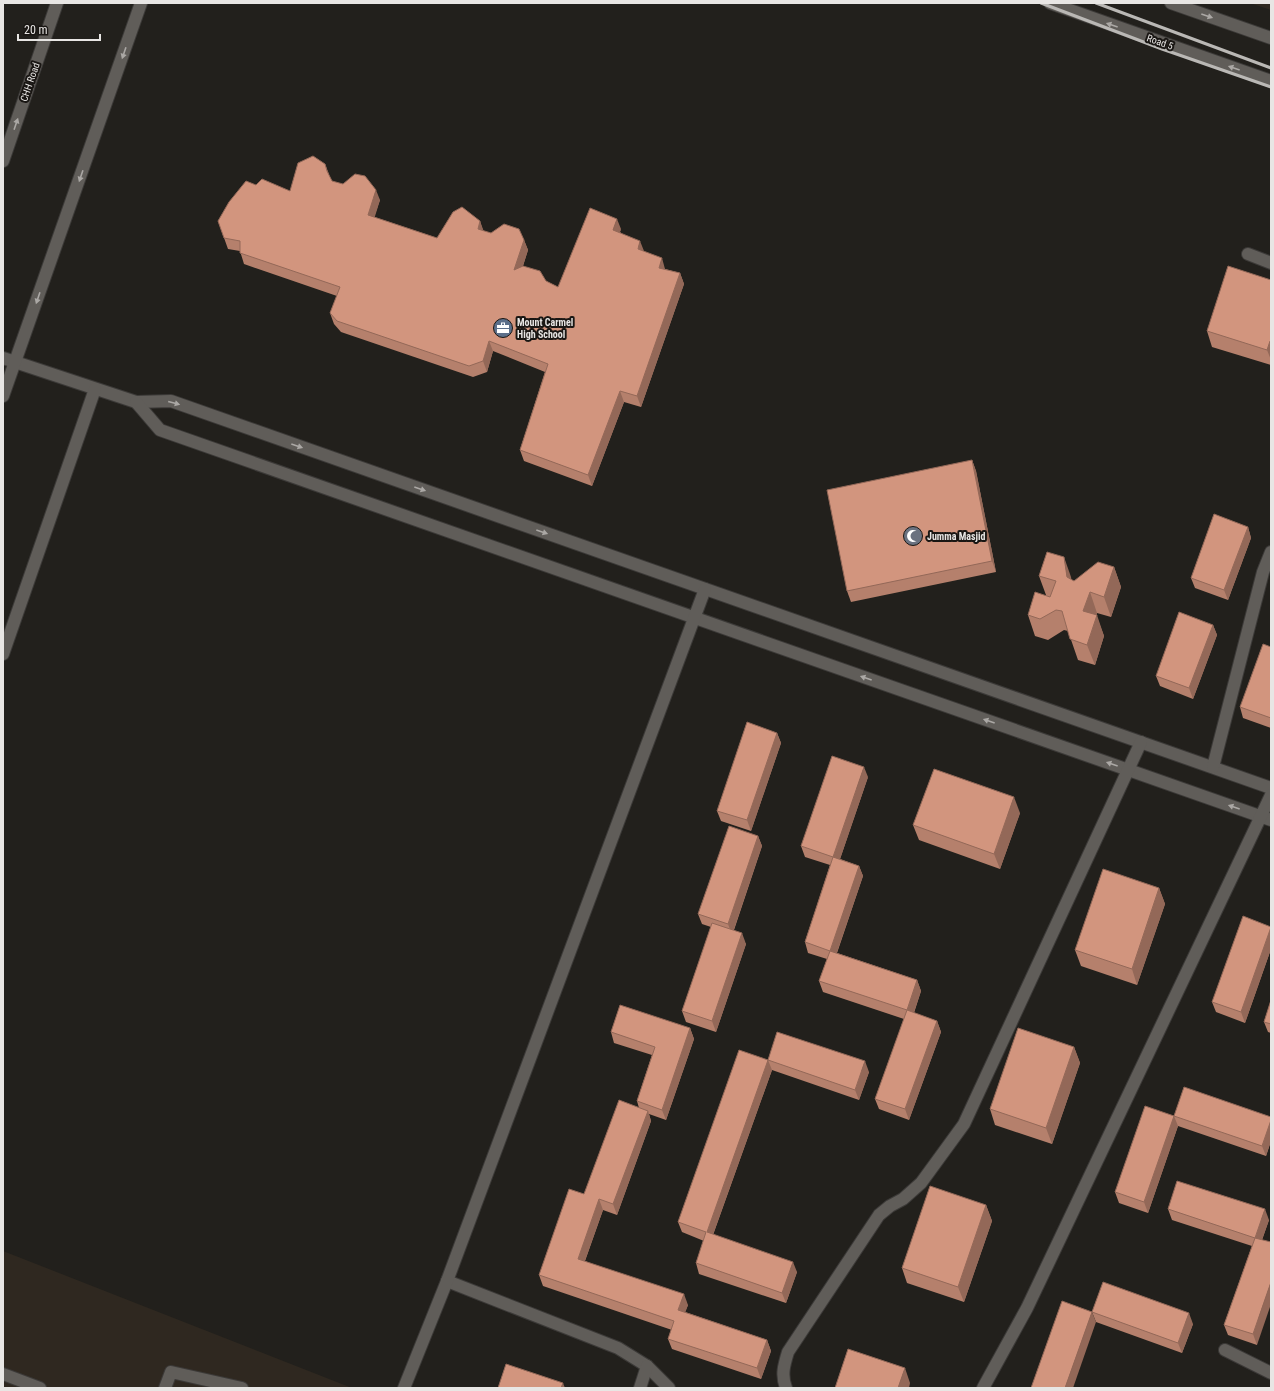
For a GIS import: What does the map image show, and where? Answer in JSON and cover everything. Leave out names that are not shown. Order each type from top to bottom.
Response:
[{"type":"street","name":"CHH Road","points":[[3,161],[57,3]]},
{"type":"street","points":[[3,396],[141,3]]},
{"type":"street","name":"Road 5","points":[[1050,3],[1271,81]]},
{"type":"street","points":[[1171,3],[1271,38]]},
{"type":"street","points":[[1248,254],[1271,263]]},
{"type":"street","points":[[3,358],[136,402],[171,401],[1271,788]]},
{"type":"street","points":[[3,654],[95,389]]},
{"type":"street","points":[[136,402],[160,430],[1266,818]]},
{"type":"street","points":[[1213,768],[1263,572],[1271,552]]},
{"type":"street","points":[[404,1388],[448,1281],[705,589]]},
{"type":"street","points":[[786,1388],[783,1368],[788,1352],[879,1215],[890,1206],[903,1199],[921,1183],[964,1124],[1141,742]]},
{"type":"street","points":[[983,1388],[1027,1308],[1266,818],[1271,795]]},
{"type":"street","points":[[448,1281],[618,1348],[647,1366],[669,1388]]},
{"type":"street","points":[[1225,1350],[1271,1374]]},
{"type":"street","points":[[640,1388],[647,1366]]},
{"type":"street","points":[[165,1388],[171,1372],[242,1388]]},
{"type":"street","points":[[3,1374],[40,1388]]},
{"type":"shaded area","points":[[1250,3],[1271,3],[1271,10]]},
{"type":"shaded area","points":[[3,1251],[352,1388],[3,1388]]},
{"type":"building","name":"Mount Carmel High School","points":[[313,156],[325,164],[332,181],[343,184],[355,174],[365,176],[376,190],[368,215],[437,238],[453,212],[462,207],[480,221],[478,229],[491,233],[504,224],[519,229],[524,240],[514,270],[523,266],[540,271],[546,281],[558,287],[590,208],[617,219],[613,230],[640,241],[638,249],[662,258],[659,268],[680,273],[637,396],[620,391],[588,475],[520,450],[548,364],[489,341],[483,361],[469,366],[337,321],[330,313],[340,287],[240,253],[240,241],[224,238],[218,221],[229,202],[246,181],[256,185],[262,179],[290,191],[298,163]]},
{"type":"building","points":[[1228,266],[1271,280],[1271,341],[1267,350],[1207,331]]},
{"type":"building","name":"Jumma Masjid","points":[[972,460],[992,561],[847,591],[827,490]]},
{"type":"building","points":[[1214,514],[1248,527],[1224,590],[1191,578]]},
{"type":"building","points":[[1047,552],[1064,557],[1067,577],[1074,581],[1098,562],[1114,567],[1104,597],[1090,592],[1083,611],[1097,615],[1087,645],[1070,639],[1062,611],[1056,610],[1040,619],[1028,615],[1035,592],[1050,597],[1056,581],[1039,576]]},
{"type":"building","points":[[1179,612],[1213,625],[1189,688],[1156,676]]},
{"type":"building","points":[[1263,644],[1271,647],[1271,718],[1240,707]]},
{"type":"building","points":[[747,722],[777,733],[747,820],[717,811]]},
{"type":"building","points":[[832,756],[864,767],[833,857],[801,846]]},
{"type":"building","points":[[934,769],[1014,797],[994,854],[913,825]]},
{"type":"building","points":[[729,826],[758,836],[728,924],[698,914]]},
{"type":"building","points":[[833,857],[859,866],[830,951],[805,942]]},
{"type":"building","points":[[1103,869],[1159,888],[1132,969],[1075,950]]},
{"type":"building","points":[[1243,916],[1271,927],[1241,1012],[1212,1002]]},
{"type":"building","points":[[712,923],[742,933],[712,1021],[682,1011]]},
{"type":"building","points":[[830,951],[917,980],[907,1010],[819,981]]},
{"type":"building","points":[[1271,1000],[1271,1024],[1264,1022]]},
{"type":"building","points":[[620,1005],[690,1028],[662,1110],[637,1101],[655,1047],[611,1032]]},
{"type":"building","points":[[907,1010],[937,1021],[905,1109],[875,1099]]},
{"type":"building","points":[[1018,1028],[1074,1047],[1046,1128],[990,1109]]},
{"type":"building","points":[[777,1032],[865,1061],[855,1090],[768,1060]]},
{"type":"building","points":[[739,1050],[768,1060],[707,1232],[793,1262],[782,1293],[696,1263],[706,1232],[678,1222]]},
{"type":"building","points":[[1184,1087],[1271,1117],[1262,1146],[1174,1116]]},
{"type":"building","points":[[619,1100],[648,1111],[613,1204],[599,1199],[578,1259],[684,1294],[678,1310],[767,1340],[757,1368],[668,1339],[674,1321],[539,1275],[569,1189],[584,1194]]},
{"type":"building","points":[[1145,1106],[1174,1116],[1144,1202],[1115,1192]]},
{"type":"building","points":[[1177,1181],[1265,1209],[1255,1238],[1168,1209]]},
{"type":"building","points":[[930,1186],[986,1205],[958,1287],[902,1268]]},
{"type":"building","points":[[1255,1238],[1271,1242],[1271,1282],[1253,1334],[1224,1325]]},
{"type":"building","points":[[1103,1282],[1189,1313],[1178,1343],[1092,1312]]},
{"type":"building","points":[[1062,1301],[1092,1312],[1065,1388],[1031,1388]]},
{"type":"building","points":[[848,1349],[905,1368],[898,1388],[835,1388]]},
{"type":"building","points":[[506,1364],[563,1383],[561,1388],[498,1388]]},
{"type":"railway","points":[[1041,3],[1162,49],[1271,87]]},
{"type":"railway","points":[[1096,3],[1271,68]]},
{"type":"place","name":"Mount Carmel High School","points":[[503,328]]},
{"type":"place","name":"Jumma Masjid","points":[[913,536]]}]
